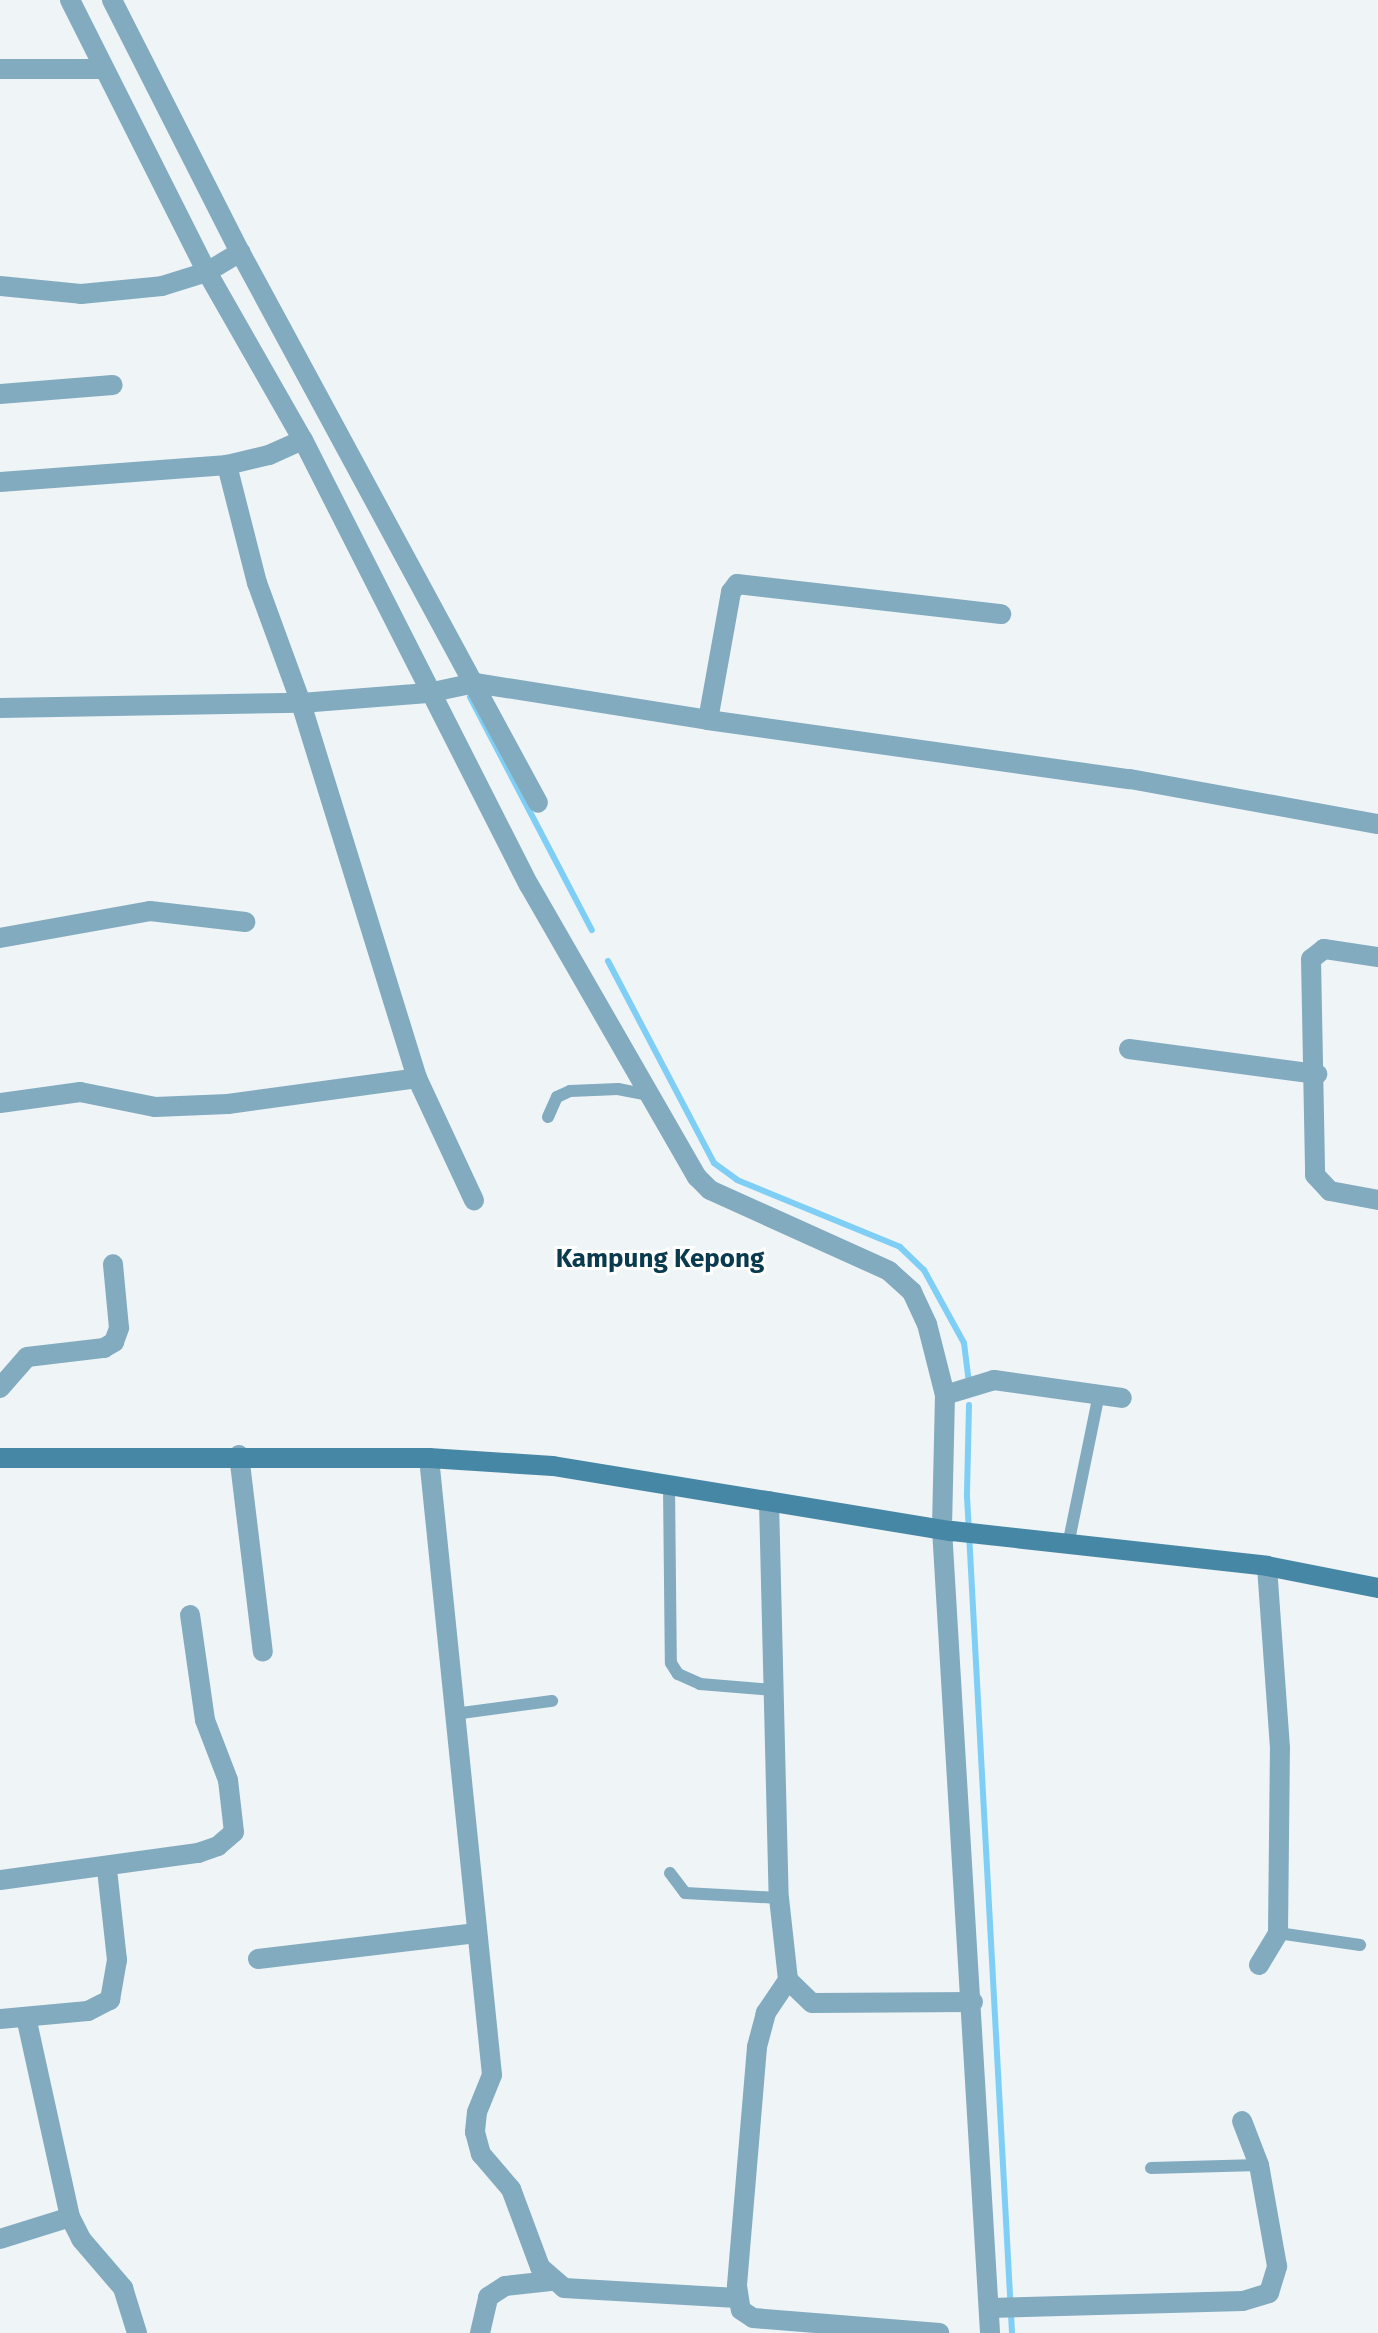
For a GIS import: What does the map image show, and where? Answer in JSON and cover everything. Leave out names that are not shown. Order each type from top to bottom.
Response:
[{"type":"main road","points":[[0,1458],[239,1455],[429,1458],[553,1466],[947,1530],[1267,1566],[1378,1588]]},
{"type":"street","points":[[70,0],[209,271],[303,440],[529,885],[702,1184],[889,1271],[912,1292],[940,1359],[945,1395],[947,1530],[973,2002],[994,2308],[990,2333]]},
{"type":"street","points":[[112,0],[238,253],[538,803]]},
{"type":"street","points":[[0,69],[103,69]]},
{"type":"street","points":[[0,286],[81,294],[162,286],[209,271],[238,253]]},
{"type":"street","points":[[0,394],[113,385]]},
{"type":"street","points":[[0,482],[227,465],[269,455],[303,440]]},
{"type":"street","points":[[227,465],[257,583],[301,703],[417,1078],[474,1200]]},
{"type":"street","points":[[708,720],[731,592],[737,584],[1001,614]]},
{"type":"street","points":[[0,708],[301,703],[431,692],[471,683],[708,720],[1130,779],[1378,824]]},
{"type":"street","points":[[0,938],[150,911],[245,922]]},
{"type":"street","points":[[1378,957],[1324,949],[1313,954],[1317,1074],[1315,1175],[1330,1191],[1378,1200]]},
{"type":"street","points":[[1129,1049],[1317,1074]]},
{"type":"street","points":[[0,1103],[80,1092],[155,1107],[228,1104],[417,1078]]},
{"type":"street","points":[[0,1388],[27,1357],[111,1346],[119,1328],[113,1264]]},
{"type":"street","points":[[945,1395],[994,1380],[1122,1398]]},
{"type":"street","points":[[239,1455],[263,1652]]},
{"type":"street","points":[[429,1458],[492,2075],[475,2132],[481,2154],[520,2207],[532,2251],[551,2281],[564,2288],[737,2298]]},
{"type":"street","points":[[769,1501],[779,1898],[788,1980],[766,2013],[757,2047],[737,2298],[741,2310],[753,2318],[939,2333]]},
{"type":"street","points":[[1259,1965],[1278,1933],[1280,1748],[1267,1566]]},
{"type":"street","points":[[0,1880],[107,1869],[198,1853],[218,1846],[234,1832],[228,1780],[205,1720],[190,1615]]},
{"type":"street","points":[[0,2019],[101,2007],[115,1990],[107,1869]]},
{"type":"street","points":[[258,1959],[476,1933]]},
{"type":"street","points":[[788,1980],[812,2003],[973,2002]]},
{"type":"street","points":[[26,2017],[70,2217],[81,2239],[123,2288],[137,2333]]},
{"type":"street","points":[[994,2308],[1243,2301],[1263,2296],[1273,2287],[1277,2266],[1259,2165],[1242,2121]]},
{"type":"street","points":[[0,2239],[70,2217]]},
{"type":"street","points":[[480,2333],[488,2297],[505,2286],[551,2281]]},
{"type":"lane","points":[[548,1117],[557,1097],[570,1091],[618,1089],[650,1095]]},
{"type":"lane","points":[[1068,1545],[1099,1394]]},
{"type":"lane","points":[[669,1486],[671,1663],[678,1674],[700,1684],[773,1690]]},
{"type":"lane","points":[[454,1714],[552,1701]]},
{"type":"lane","points":[[670,1873],[685,1893],[779,1898]]},
{"type":"lane","points":[[1278,1933],[1360,1945]]},
{"type":"lane","points":[[1151,2168],[1259,2165]]},
{"type":"waterway","points":[[470,697],[592,930]]},
{"type":"waterway","points":[[608,961],[714,1163],[737,1180],[900,1247],[924,1270],[964,1343],[969,1383]]},
{"type":"waterway","points":[[969,1405],[967,1496],[1012,2333]]},
{"type":"district","name":"Kampung Kepong","points":[[660,1259]]}]
